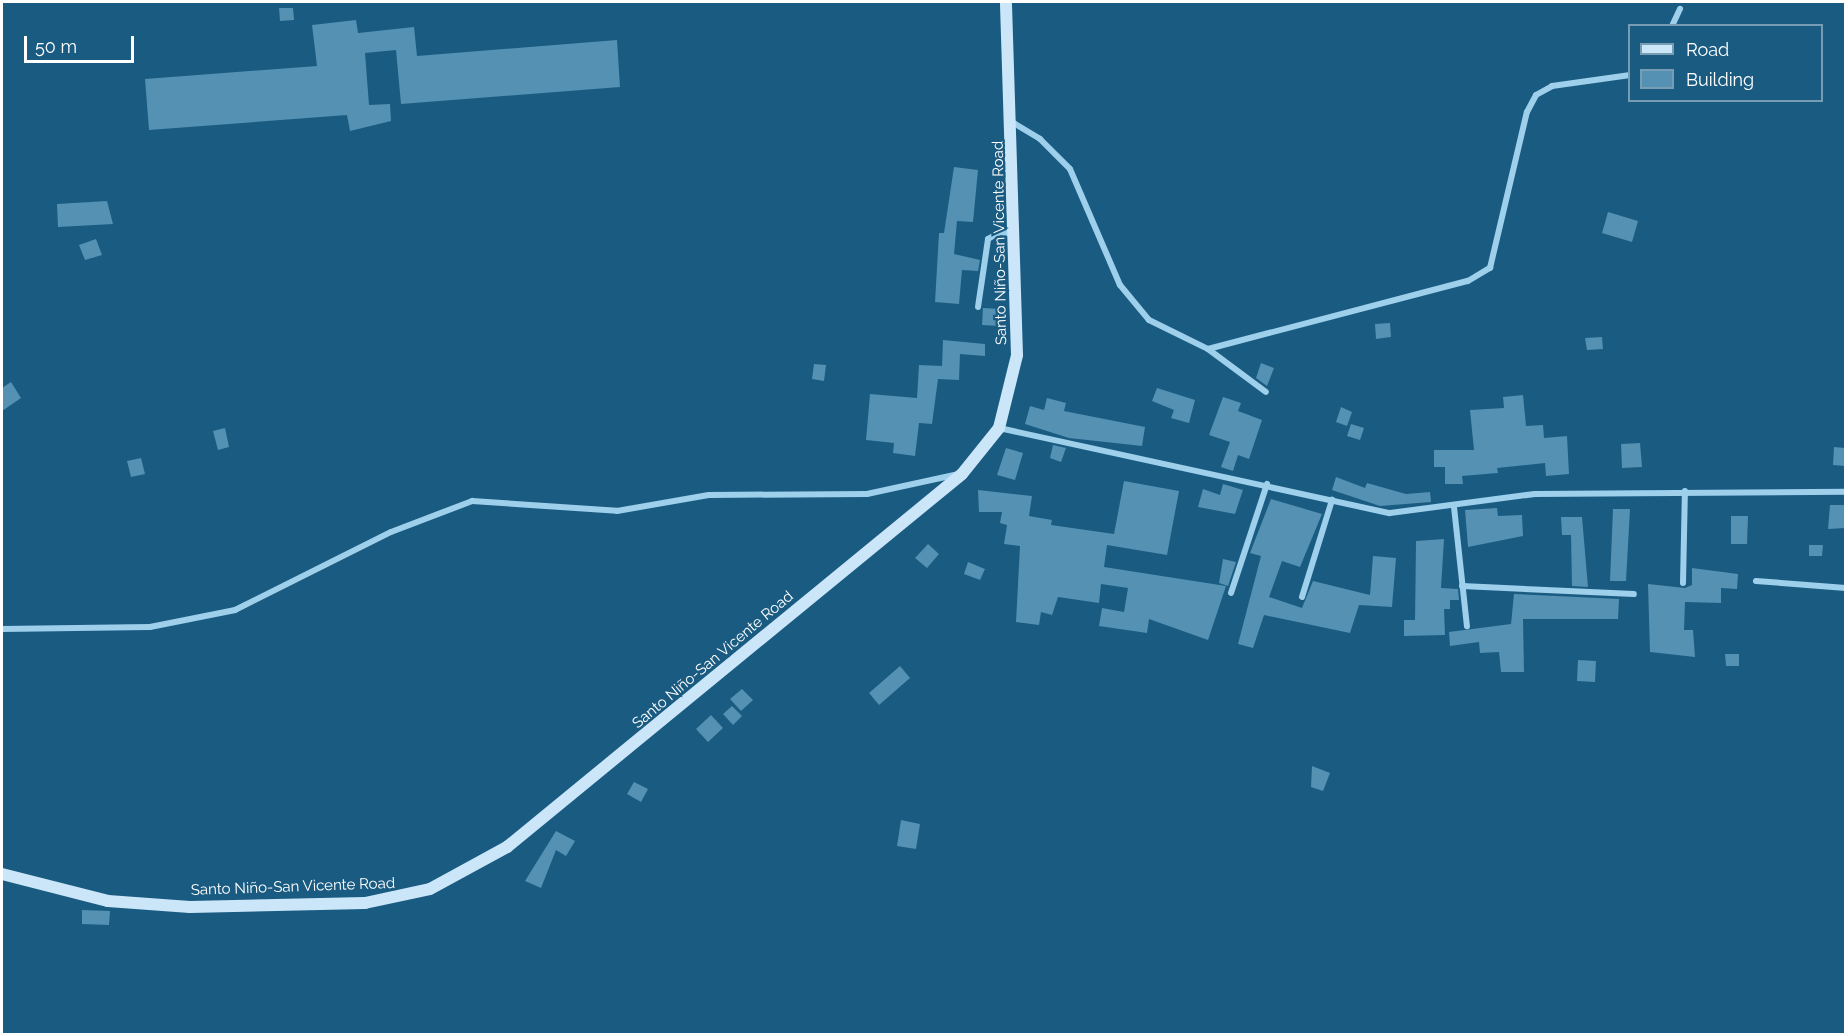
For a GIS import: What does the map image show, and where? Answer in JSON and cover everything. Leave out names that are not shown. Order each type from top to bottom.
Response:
[{"type":"main road","name":"Santo Niño-San Vicente Road","points":[[2,874],[108,901],[190,907],[365,903],[402,898],[451,880],[507,847],[610,765],[962,474],[999,428],[1017,355],[1016,234],[1006,2]]},
{"type":"street","points":[[1673,24],[1680,9]]},
{"type":"street","points":[[1208,349],[1468,281],[1490,268],[1527,112],[1536,95],[1552,86],[1628,75]]},
{"type":"street","points":[[1012,122],[1040,139],[1070,169],[1108,263],[1133,303],[1168,333],[1208,349],[1266,392]]},
{"type":"street","points":[[978,307],[988,239],[1000,232],[1016,234]]},
{"type":"street","points":[[999,428],[1267,484],[1390,513],[1454,507],[1512,495],[1685,491],[1845,492]]},
{"type":"street","points":[[2,629],[150,627],[236,610],[391,532],[472,501],[617,511],[709,495],[867,494],[933,476],[962,474]]},
{"type":"street","points":[[1231,593],[1267,484]]},
{"type":"street","points":[[1683,583],[1685,491]]},
{"type":"street","points":[[1302,597],[1332,500]]},
{"type":"street","points":[[1454,507],[1467,626]]},
{"type":"street","points":[[1756,581],[1845,588]]},
{"type":"street","points":[[1462,586],[1634,594]]},
{"type":"building","points":[[279,8],[293,8],[294,20],[280,21]]},
{"type":"building","points":[[356,20],[358,33],[414,27],[417,56],[617,40],[620,87],[401,104],[396,50],[365,53],[369,105],[390,104],[391,121],[350,131],[347,115],[149,130],[145,79],[317,66],[312,25]]},
{"type":"building","points":[[954,167],[978,170],[973,222],[957,221],[954,254],[980,260],[978,271],[962,270],[959,304],[935,302],[939,233],[944,233]]},
{"type":"building","points":[[107,201],[113,224],[58,227],[57,204]]},
{"type":"building","points":[[1608,212],[1638,221],[1632,242],[1602,233]]},
{"type":"building","points":[[96,239],[102,255],[85,260],[79,245]]},
{"type":"building","points":[[983,308],[1001,309],[1000,326],[982,325]]},
{"type":"building","points":[[1390,323],[1391,337],[1376,339],[1375,324]]},
{"type":"building","points":[[1602,337],[1603,349],[1587,350],[1585,338]]},
{"type":"building","points":[[943,340],[985,344],[985,356],[960,354],[959,380],[938,379],[932,424],[919,423],[915,456],[893,453],[894,443],[866,440],[870,394],[917,398],[919,365],[942,366]]},
{"type":"building","points":[[1261,363],[1274,368],[1267,386],[1256,378]]},
{"type":"building","points":[[814,364],[826,365],[824,381],[812,379]]},
{"type":"building","points":[[11,382],[21,398],[2,411],[2,388]]},
{"type":"building","points":[[1157,388],[1195,400],[1189,423],[1171,418],[1174,410],[1152,401]]},
{"type":"building","points":[[1523,395],[1526,426],[1543,425],[1544,438],[1567,436],[1569,474],[1546,476],[1545,463],[1497,468],[1498,473],[1462,476],[1463,484],[1445,484],[1445,467],[1434,467],[1434,450],[1474,450],[1470,410],[1504,408],[1503,397]]},
{"type":"building","points":[[1223,397],[1241,403],[1238,411],[1262,420],[1249,459],[1238,455],[1233,471],[1221,467],[1230,442],[1209,435]]},
{"type":"building","points":[[1047,398],[1066,403],[1064,411],[1145,427],[1142,446],[1069,438],[1025,424],[1030,406],[1044,410]]},
{"type":"building","points":[[1341,407],[1352,412],[1347,426],[1336,422]]},
{"type":"building","points":[[1351,424],[1364,428],[1360,440],[1347,436]]},
{"type":"building","points":[[225,428],[229,447],[218,450],[213,431]]},
{"type":"building","points":[[1640,443],[1642,467],[1622,468],[1621,444]]},
{"type":"building","points":[[1053,445],[1066,448],[1061,462],[1050,458]]},
{"type":"building","points":[[1834,447],[1845,448],[1845,466],[1833,465]]},
{"type":"building","points":[[1006,448],[1023,453],[1015,480],[997,475]]},
{"type":"building","points":[[141,458],[145,474],[131,477],[127,461]]},
{"type":"building","points":[[1336,477],[1365,488],[1367,483],[1406,494],[1430,492],[1431,502],[1380,506],[1332,490]]},
{"type":"building","points":[[1124,481],[1179,491],[1167,555],[1107,545],[1104,567],[1226,586],[1208,640],[1149,619],[1147,633],[1099,626],[1102,608],[1124,612],[1128,588],[1101,584],[1099,603],[1058,597],[1052,615],[1041,612],[1039,625],[1016,622],[1020,546],[1004,544],[1007,525],[1000,523],[1002,512],[979,512],[978,490],[1032,496],[1029,516],[1052,520],[1051,525],[1114,534]]},
{"type":"building","points":[[1223,484],[1243,490],[1235,514],[1198,507],[1203,489],[1220,495]]},
{"type":"building","points":[[1271,499],[1322,514],[1300,567],[1282,561],[1269,597],[1302,608],[1313,581],[1370,595],[1373,556],[1396,558],[1392,607],[1359,605],[1350,633],[1264,615],[1253,648],[1238,644],[1261,556],[1250,553]]},
{"type":"building","points":[[1830,505],[1845,505],[1845,528],[1828,529]]},
{"type":"building","points":[[1497,508],[1498,516],[1522,515],[1523,536],[1468,547],[1465,510]]},
{"type":"building","points":[[1613,509],[1630,509],[1626,581],[1610,581]]},
{"type":"building","points":[[1731,516],[1748,516],[1747,544],[1731,544]]},
{"type":"building","points":[[1561,517],[1582,517],[1588,587],[1572,586],[1571,535],[1562,535]]},
{"type":"building","points":[[1444,539],[1441,588],[1458,589],[1459,600],[1450,600],[1450,609],[1444,609],[1445,635],[1404,636],[1404,620],[1415,620],[1416,541]]},
{"type":"building","points":[[928,544],[939,554],[927,568],[915,558]]},
{"type":"building","points":[[1809,545],[1823,545],[1822,556],[1809,556]]},
{"type":"building","points":[[1223,559],[1236,562],[1228,586],[1219,583]]},
{"type":"building","points":[[968,562],[985,569],[980,580],[964,574]]},
{"type":"building","points":[[1692,568],[1738,574],[1737,589],[1721,588],[1721,603],[1685,602],[1684,630],[1693,630],[1695,657],[1650,652],[1648,584],[1685,588],[1692,585]]},
{"type":"building","points":[[1514,594],[1619,599],[1618,619],[1523,619],[1524,672],[1501,672],[1499,652],[1480,653],[1479,642],[1450,646],[1449,632],[1511,624]]},
{"type":"building","points":[[1725,654],[1739,654],[1739,666],[1726,666]]},
{"type":"building","points":[[1578,660],[1596,661],[1595,682],[1577,681]]},
{"type":"building","points":[[900,666],[910,678],[879,705],[869,693]]},
{"type":"building","points":[[742,689],[753,700],[741,711],[730,699]]},
{"type":"building","points":[[732,706],[742,716],[733,725],[723,714]]},
{"type":"building","points":[[711,715],[723,728],[708,742],[696,729]]},
{"type":"building","points":[[1312,766],[1330,773],[1323,791],[1311,787]]},
{"type":"building","points":[[634,782],[648,789],[641,802],[627,794]]},
{"type":"building","points":[[901,820],[920,824],[916,849],[897,846]]},
{"type":"building","points":[[556,831],[575,841],[566,856],[556,850],[541,888],[525,881]]},
{"type":"building","points":[[82,910],[110,911],[109,925],[82,924]]}]
